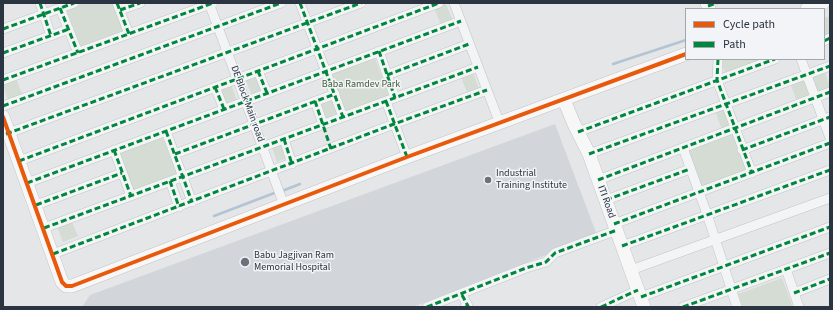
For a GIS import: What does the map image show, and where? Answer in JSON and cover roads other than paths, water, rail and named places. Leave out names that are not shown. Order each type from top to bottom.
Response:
[{"type":"street","points":[[40,3],[51,36]]},
{"type":"street","points":[[3,30],[74,3]]},
{"type":"street","points":[[129,34],[119,7],[140,3]]},
{"type":"street","points":[[3,80],[211,3]]},
{"type":"street","name":"DE Block Main road","points":[[211,3],[218,26],[284,205]]},
{"type":"street","points":[[3,106],[281,3]]},
{"type":"street","points":[[300,3],[343,117]]},
{"type":"street","points":[[6,134],[361,3]]},
{"type":"street","points":[[19,161],[439,3]]},
{"type":"street","points":[[454,3],[500,124]]},
{"type":"street","points":[[810,8],[823,3]]},
{"type":"street","points":[[60,8],[78,53]]},
{"type":"street","points":[[27,183],[460,21]]},
{"type":"street","points":[[3,53],[69,29]]},
{"type":"street","points":[[387,75],[469,44]]},
{"type":"street","points":[[379,51],[387,75],[394,124],[407,157]]},
{"type":"street","points":[[3,117],[6,134],[19,161],[54,254],[62,282],[66,286],[72,286],[407,157],[500,124],[685,54]]},
{"type":"street","points":[[718,60],[717,80],[742,150],[752,173]]},
{"type":"street","points":[[578,132],[772,60]]},
{"type":"street","points":[[801,60],[815,98],[827,119],[830,138]]},
{"type":"street","points":[[589,154],[830,66]]},
{"type":"street","points":[[44,228],[478,67]]},
{"type":"street","points":[[258,71],[267,93]]},
{"type":"street","points":[[215,87],[224,109]]},
{"type":"street","points":[[54,254],[487,90]]},
{"type":"street","points":[[598,180],[830,92]]},
{"type":"street","points":[[175,154],[335,94]]},
{"type":"street","name":"ITI Road","points":[[564,100],[589,154],[641,298]]},
{"type":"street","points":[[316,101],[323,124]]},
{"type":"street","points":[[742,150],[827,119]]},
{"type":"street","points":[[166,130],[192,202]]},
{"type":"street","points":[[284,139],[292,164]]},
{"type":"street","points":[[427,307],[462,295],[526,268],[546,262],[554,253],[581,243],[699,192],[830,143]]},
{"type":"street","points":[[682,148],[707,214],[737,307]]},
{"type":"street","points":[[114,150],[131,196]]},
{"type":"street","points":[[606,200],[690,169]]},
{"type":"street","points":[[622,246],[830,170]]},
{"type":"street","points":[[36,206],[122,173]]},
{"type":"street","points":[[170,182],[179,206]]},
{"type":"street","points":[[631,270],[830,198]]},
{"type":"street","points":[[602,307],[641,298],[830,227]]},
{"type":"street","points":[[683,307],[830,253]]},
{"type":"street","points":[[786,269],[799,307]]},
{"type":"street","points":[[794,293],[830,279]]},
{"type":"street","points":[[462,295],[468,306],[465,307]]},
{"type":"waterway","points":[[613,64],[685,40]]},
{"type":"waterway","points":[[282,191],[300,184]]},
{"type":"waterway","points":[[214,216],[277,192]]},
{"type":"place","name":"Industrial Training Institute","points":[[488,180]]},
{"type":"place","name":"Babu Jagjivan Ram Memorial Hospital","points":[[245,262]]},
{"type":"park label","name":"Baba Ramdev Park","points":[[361,85]]}]
